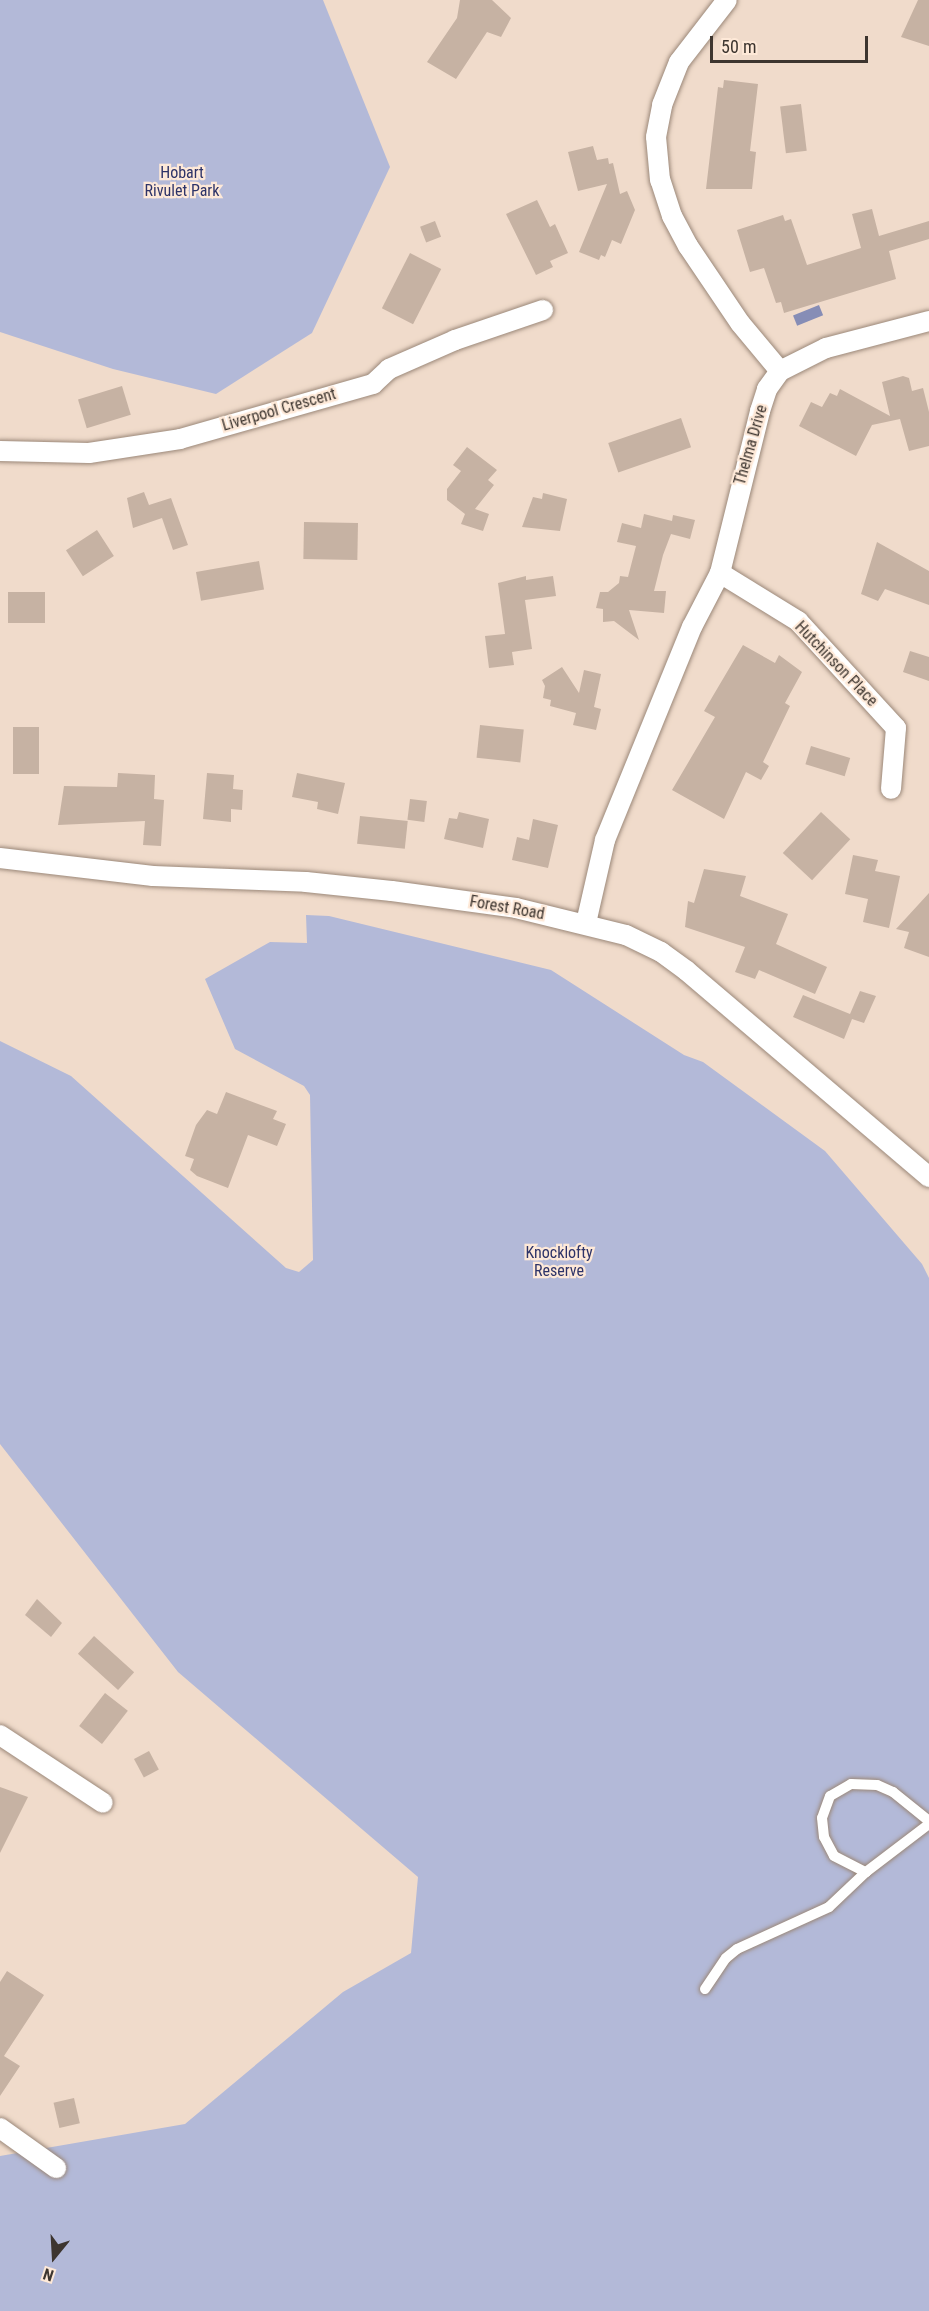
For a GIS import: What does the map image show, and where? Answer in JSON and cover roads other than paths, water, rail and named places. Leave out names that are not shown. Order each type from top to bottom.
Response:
[{"type":"street","points":[[727,0],[679,62],[662,105],[656,137],[660,180],[672,216],[688,246],[740,324],[780,371],[826,348],[929,321]]},
{"type":"street","name":"Liverpool Crescent","points":[[0,451],[90,453],[180,439],[373,384],[400,364],[543,310]]},
{"type":"street","name":"Thelma Drive","points":[[586,923],[605,840],[621,798],[692,627],[720,573],[760,411],[768,389],[780,371]]},
{"type":"street","name":"Hutchinson Place","points":[[720,573],[798,621],[896,728],[898,746],[891,789]]},
{"type":"street","name":"Forest Road","points":[[0,858],[153,876],[306,882],[392,891],[516,908],[586,923],[626,936],[661,952],[929,1177]]},
{"type":"street","points":[[0,1735],[103,1803]]},
{"type":"street","points":[[0,2128],[56,2168]]},
{"type":"lane","points":[[705,1989],[726,1958],[737,1949],[829,1907],[866,1872],[929,1822],[893,1792],[877,1785],[851,1784],[830,1796],[822,1818],[824,1837],[834,1856],[866,1872]]},
{"type":"park label","name":"Hobart Rivulet Park","points":[[182,182]]},
{"type":"park label","name":"Knocklofty Reserve","points":[[559,1262]]}]
